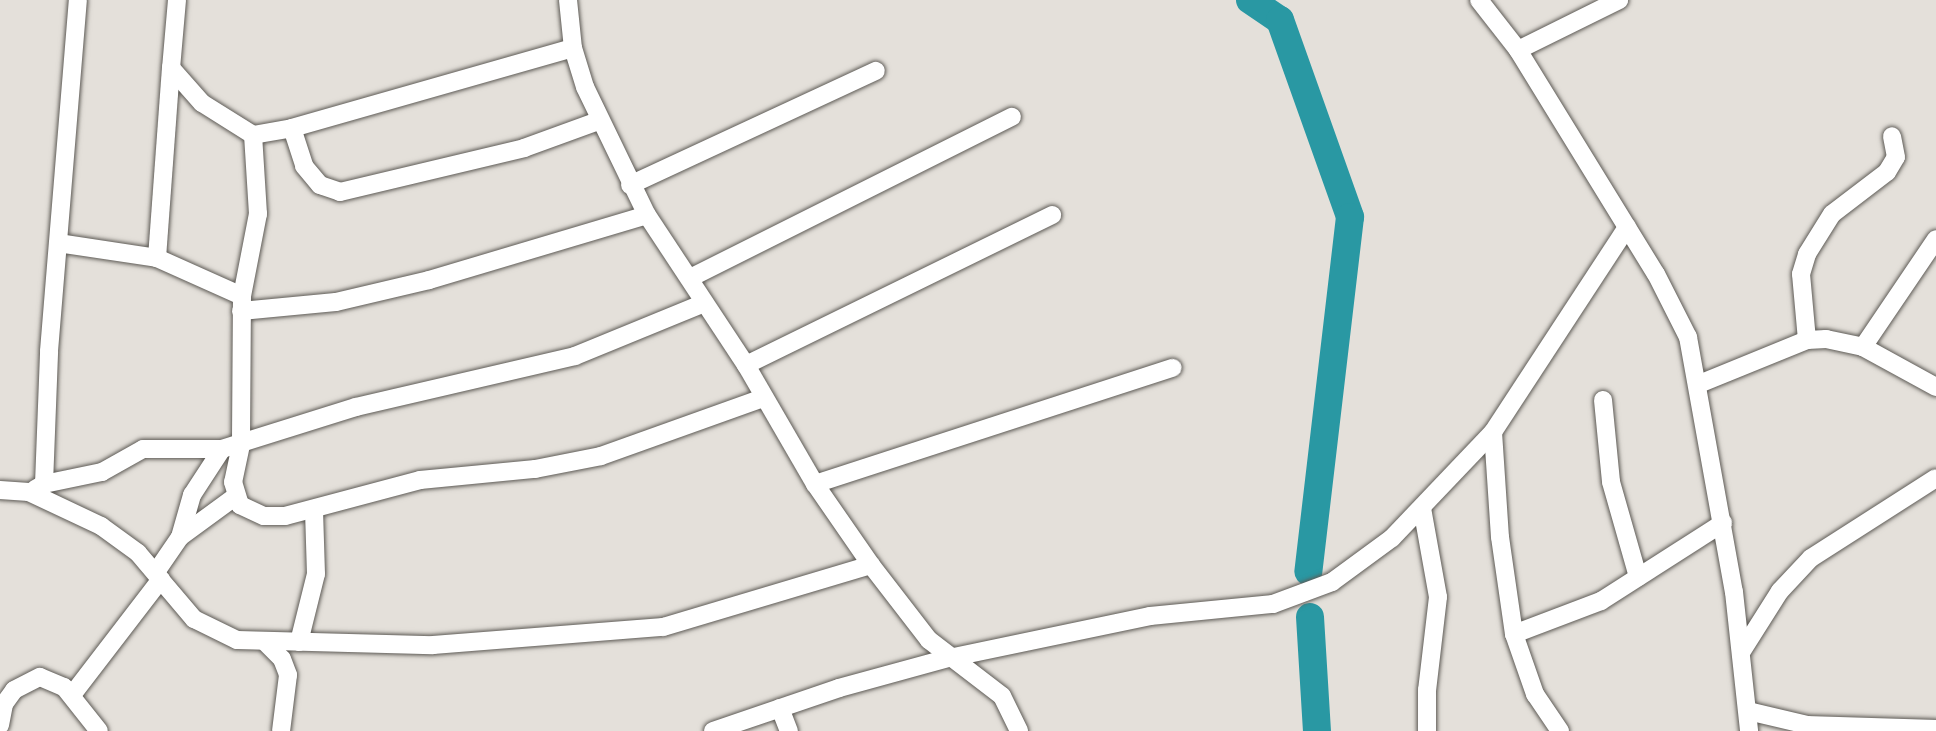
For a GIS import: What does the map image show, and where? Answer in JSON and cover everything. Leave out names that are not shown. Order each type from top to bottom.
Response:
[{"type":"street","points":[[37,488],[78,0]]},
{"type":"street","points":[[157,258],[177,0]]},
{"type":"street","points":[[568,0],[573,48],[598,121],[647,215],[746,365],[815,484],[871,565],[929,640],[949,658],[1002,696],[1019,731]]},
{"type":"street","points":[[1479,0],[1518,50],[1677,310],[1699,384],[1723,523],[1742,651],[1749,731]]},
{"type":"street","points":[[1518,50],[1619,0]]},
{"type":"street","points":[[171,68],[202,103],[253,135],[292,128],[573,48]]},
{"type":"street","points":[[630,185],[876,71]]},
{"type":"street","points":[[690,278],[1012,117]]},
{"type":"street","points":[[292,128],[304,166],[320,185],[340,192],[524,148],[598,121]]},
{"type":"street","points":[[253,135],[258,214],[241,304],[242,445],[232,471],[240,505],[264,516],[314,510],[392,485],[535,469],[617,453],[763,398]]},
{"type":"street","points":[[1807,341],[1801,274],[1807,254],[1832,214],[1887,172],[1896,156],[1892,136]]},
{"type":"street","points":[[58,243],[157,258],[241,304],[336,302],[402,286],[647,215]]},
{"type":"street","points":[[746,365],[1052,215]]},
{"type":"street","points":[[713,731],[780,708],[949,658],[1150,616],[1222,611],[1300,597],[1375,553],[1422,508],[1493,432],[1627,227]]},
{"type":"street","points":[[1863,347],[1936,239]]},
{"type":"street","points":[[0,490],[37,488],[102,472],[143,449],[222,449],[242,445],[356,407],[591,351],[704,303]]},
{"type":"street","points":[[1699,384],[1807,341],[1837,340],[1863,347],[1936,387]]},
{"type":"street","points":[[815,484],[1173,368]]},
{"type":"street","points":[[1603,400],[1611,482],[1638,577]]},
{"type":"street","points":[[1493,432],[1514,634],[1535,694],[1560,731]]},
{"type":"street","points":[[72,695],[158,575],[180,537],[192,495],[222,449]]},
{"type":"street","points":[[1742,651],[1780,592],[1811,558],[1936,478]]},
{"type":"street","points":[[37,488],[101,526],[158,575],[189,613],[209,629],[237,640],[433,645],[663,628],[871,565]]},
{"type":"street","points":[[180,537],[236,496]]},
{"type":"street","points":[[1422,508],[1438,597],[1427,690],[1427,731]]},
{"type":"street","points":[[299,642],[316,574],[314,510]]},
{"type":"street","points":[[1514,634],[1601,601],[1723,523]]},
{"type":"street","points":[[264,641],[282,659],[288,675],[281,731]]},
{"type":"street","points":[[0,725],[4,704],[26,681],[40,677],[72,695],[99,731]]},
{"type":"street","points":[[780,708],[789,731]]},
{"type":"street","points":[[1748,711],[1807,726],[1936,729]]},
{"type":"waterway","points":[[1250,0],[1280,20],[1350,217],[1308,572]]},
{"type":"waterway","points":[[1310,617],[1317,731]]}]
